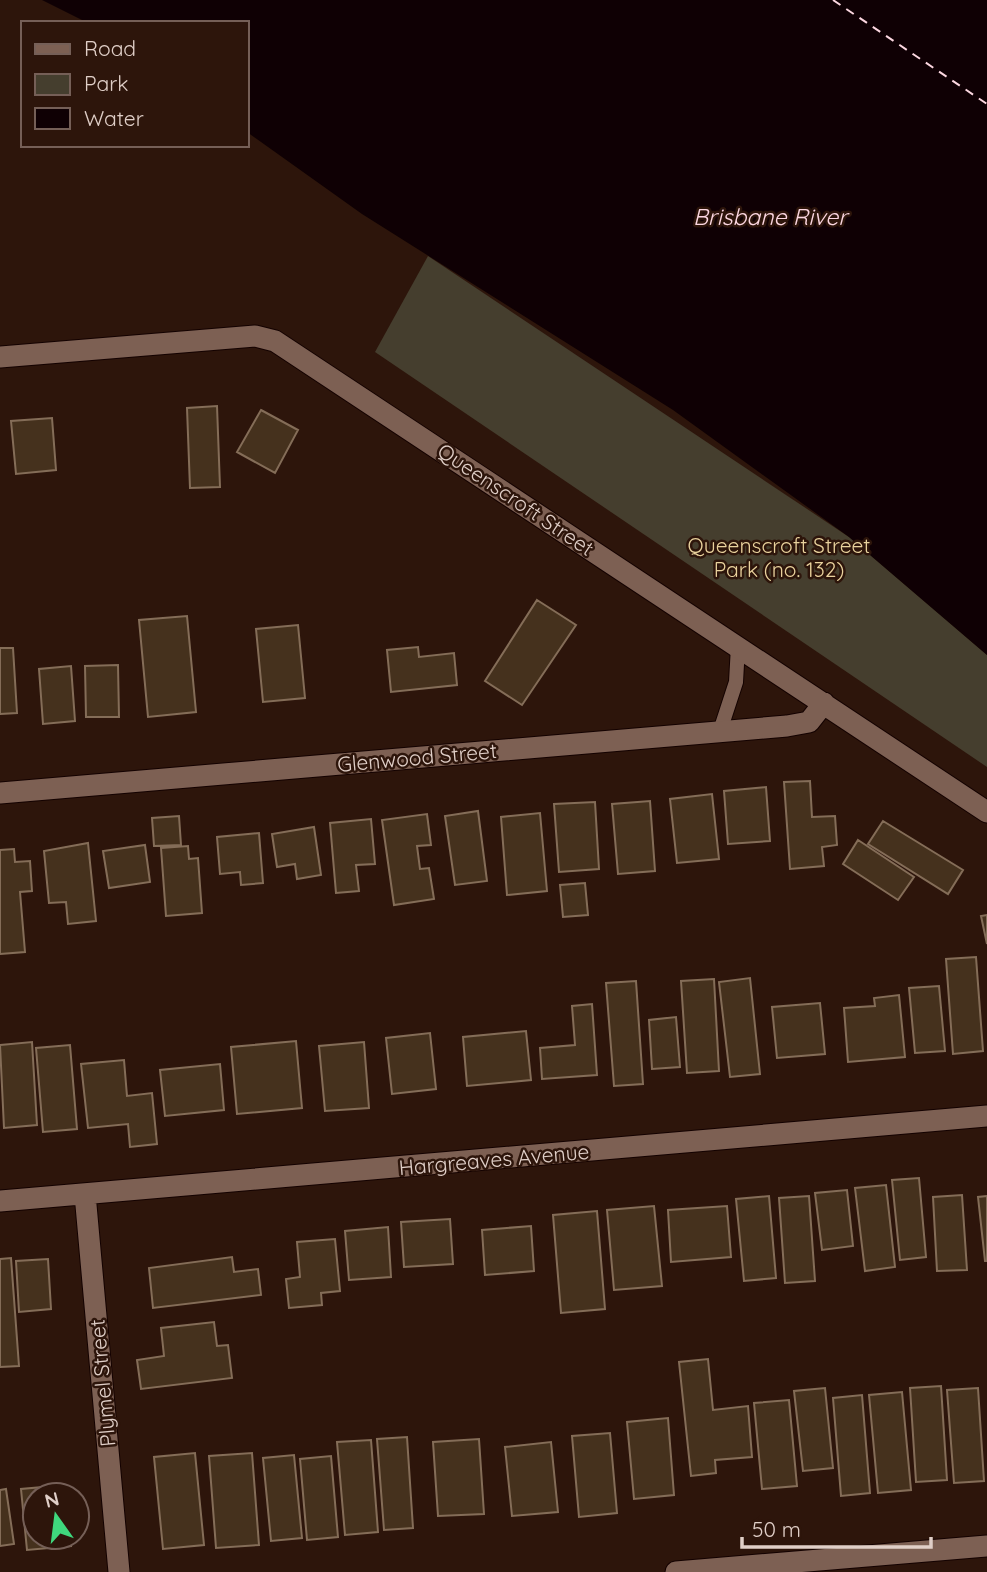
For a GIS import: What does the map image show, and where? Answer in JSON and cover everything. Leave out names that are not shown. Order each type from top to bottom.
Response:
[{"type":"street","name":"Queenscroft Street","points":[[0,357],[245,337],[275,341],[987,812]]},
{"type":"street","name":"Glenwood Street","points":[[0,793],[806,723],[824,704]]},
{"type":"street","name":"Hargreaves Avenue","points":[[0,1201],[987,1116]]},
{"type":"street","name":"Plymel Street","points":[[85,1194],[119,1572]]},
{"type":"street","points":[[676,1572],[987,1546]]},
{"type":"lane","points":[[720,731],[736,682],[738,646]]},
{"type":"green space","name":"Queenscroft Street Park (no. 132)","points":[[428,256],[849,537],[987,655],[987,767],[375,352]]},
{"type":"water","name":"Brisbane River","points":[[42,0],[987,0],[987,655],[849,537],[673,410],[362,214],[248,133],[248,21],[84,21]]},
{"type":"building","points":[[217,406],[220,487],[190,488],[187,408]]},
{"type":"building","points":[[261,410],[298,430],[275,473],[237,452]]},
{"type":"building","points":[[52,418],[56,470],[16,474],[11,421]]},
{"type":"building","points":[[537,600],[576,625],[522,705],[485,681]]},
{"type":"building","points":[[187,616],[196,712],[148,717],[139,620]]},
{"type":"building","points":[[298,625],[305,698],[263,702],[256,629]]},
{"type":"building","points":[[418,647],[419,657],[454,653],[457,685],[391,692],[387,650]]},
{"type":"building","points":[[0,648],[13,648],[17,713],[0,714]]},
{"type":"building","points":[[118,665],[119,717],[86,717],[85,666]]},
{"type":"building","points":[[71,666],[75,721],[43,724],[39,669]]},
{"type":"building","points":[[810,781],[812,817],[835,816],[837,845],[822,847],[824,866],[790,869],[784,782]]},
{"type":"building","points":[[766,787],[770,841],[728,844],[724,791]]},
{"type":"building","points":[[712,794],[719,859],[677,863],[670,799]]},
{"type":"building","points":[[650,801],[655,871],[618,874],[612,804]]},
{"type":"building","points":[[595,802],[599,869],[559,872],[554,804]]},
{"type":"building","points":[[478,811],[487,881],[455,885],[445,816]]},
{"type":"building","points":[[540,813],[547,891],[507,895],[501,817]]},
{"type":"building","points":[[427,814],[431,845],[417,846],[420,869],[429,868],[434,899],[394,905],[382,820]]},
{"type":"building","points":[[179,816],[181,845],[154,846],[152,818]]},
{"type":"building","points":[[371,819],[375,864],[356,865],[359,891],[336,893],[330,823]]},
{"type":"building","points":[[883,821],[963,870],[948,894],[868,844]]},
{"type":"building","points":[[314,827],[321,875],[297,879],[295,864],[277,867],[272,834]]},
{"type":"building","points":[[259,833],[263,883],[241,885],[240,872],[220,874],[217,837]]},
{"type":"building","points":[[858,840],[914,877],[898,900],[843,864]]},
{"type":"building","points":[[88,843],[96,921],[68,924],[66,902],[49,903],[44,851]]},
{"type":"building","points":[[145,845],[150,882],[109,888],[103,851]]},
{"type":"building","points":[[188,846],[189,859],[198,858],[202,913],[166,916],[161,848]]},
{"type":"building","points":[[14,849],[15,862],[30,861],[32,891],[20,892],[25,952],[0,954],[0,850]]},
{"type":"building","points":[[585,883],[588,915],[563,917],[560,885]]},
{"type":"building","points":[[987,915],[987,944],[981,916]]},
{"type":"building","points":[[976,957],[983,1051],[953,1054],[946,959]]},
{"type":"building","points":[[750,978],[760,1074],[730,1077],[719,982]]},
{"type":"building","points":[[714,979],[719,1071],[687,1073],[681,981]]},
{"type":"building","points":[[636,981],[643,1084],[614,1086],[606,983]]},
{"type":"building","points":[[939,986],[945,1051],[915,1053],[909,988]]},
{"type":"building","points":[[899,995],[905,1057],[848,1062],[844,1008],[875,1006],[874,998]]},
{"type":"building","points":[[820,1003],[825,1054],[777,1058],[772,1007]]},
{"type":"building","points":[[592,1004],[597,1075],[542,1079],[540,1048],[575,1045],[572,1006]]},
{"type":"building","points":[[676,1017],[680,1067],[652,1069],[649,1020]]},
{"type":"building","points":[[526,1031],[531,1080],[467,1086],[463,1037]]},
{"type":"building","points":[[430,1033],[436,1089],[392,1094],[386,1038]]},
{"type":"building","points":[[296,1041],[302,1108],[237,1114],[231,1047]]},
{"type":"building","points":[[32,1042],[37,1125],[4,1128],[0,1045]]},
{"type":"building","points":[[364,1042],[369,1108],[325,1111],[319,1046]]},
{"type":"building","points":[[70,1045],[77,1129],[43,1132],[36,1048]]},
{"type":"building","points":[[124,1060],[127,1096],[152,1093],[157,1144],[130,1147],[128,1124],[88,1128],[81,1064]]},
{"type":"building","points":[[220,1064],[224,1110],[165,1116],[160,1070]]},
{"type":"building","points":[[919,1178],[926,1257],[900,1260],[892,1180]]},
{"type":"building","points":[[886,1185],[895,1267],[865,1271],[855,1188]]},
{"type":"building","points":[[847,1190],[853,1246],[822,1250],[815,1193]]},
{"type":"building","points":[[962,1195],[967,1270],[937,1271],[933,1197]]},
{"type":"building","points":[[769,1196],[776,1278],[744,1281],[736,1199]]},
{"type":"building","points":[[809,1196],[815,1281],[785,1283],[779,1198]]},
{"type":"building","points":[[987,1196],[987,1261],[985,1261],[978,1197]]},
{"type":"building","points":[[654,1206],[662,1286],[614,1290],[607,1210]]},
{"type":"building","points":[[727,1206],[731,1257],[671,1262],[668,1210]]},
{"type":"building","points":[[597,1211],[605,1309],[561,1313],[553,1215]]},
{"type":"building","points":[[450,1219],[453,1264],[404,1267],[401,1222]]},
{"type":"building","points":[[531,1226],[534,1271],[485,1275],[482,1230]]},
{"type":"building","points":[[388,1227],[391,1277],[349,1280],[345,1231]]},
{"type":"building","points":[[335,1239],[340,1291],[321,1293],[322,1305],[289,1308],[286,1279],[300,1277],[297,1242]]},
{"type":"building","points":[[232,1257],[234,1272],[258,1269],[261,1295],[153,1308],[149,1268]]},
{"type":"building","points":[[11,1258],[19,1366],[0,1367],[0,1259]]},
{"type":"building","points":[[48,1259],[51,1309],[19,1312],[16,1261]]},
{"type":"building","points":[[214,1322],[217,1346],[228,1345],[232,1378],[141,1389],[137,1360],[164,1356],[161,1328]]},
{"type":"building","points":[[708,1359],[713,1410],[748,1406],[752,1457],[715,1460],[716,1473],[691,1476],[679,1362]]},
{"type":"building","points":[[941,1386],[947,1480],[916,1482],[910,1388]]},
{"type":"building","points":[[825,1388],[833,1468],[803,1471],[794,1391]]},
{"type":"building","points":[[978,1388],[984,1481],[954,1483],[947,1390]]},
{"type":"building","points":[[902,1392],[911,1490],[878,1493],[869,1395]]},
{"type":"building","points":[[862,1395],[870,1493],[841,1496],[833,1398]]},
{"type":"building","points":[[789,1400],[797,1486],[762,1489],[754,1403]]},
{"type":"building","points":[[668,1418],[674,1495],[634,1499],[627,1422]]},
{"type":"building","points":[[610,1433],[617,1513],[579,1517],[572,1436]]},
{"type":"building","points":[[407,1437],[413,1528],[384,1530],[377,1439]]},
{"type":"building","points":[[479,1439],[484,1514],[438,1516],[433,1442]]},
{"type":"building","points":[[371,1440],[378,1532],[345,1535],[337,1442]]},
{"type":"building","points":[[551,1442],[558,1512],[512,1516],[505,1447]]},
{"type":"building","points":[[195,1453],[204,1545],[163,1549],[154,1457]]},
{"type":"building","points":[[252,1453],[259,1545],[216,1548],[209,1456]]},
{"type":"building","points":[[294,1455],[302,1538],[271,1541],[263,1458]]},
{"type":"building","points":[[331,1456],[338,1537],[307,1540],[300,1459]]},
{"type":"building","points":[[6,1489],[14,1544],[0,1546],[0,1490]]},
{"type":"ferry route","points":[[833,0],[987,104]]}]
